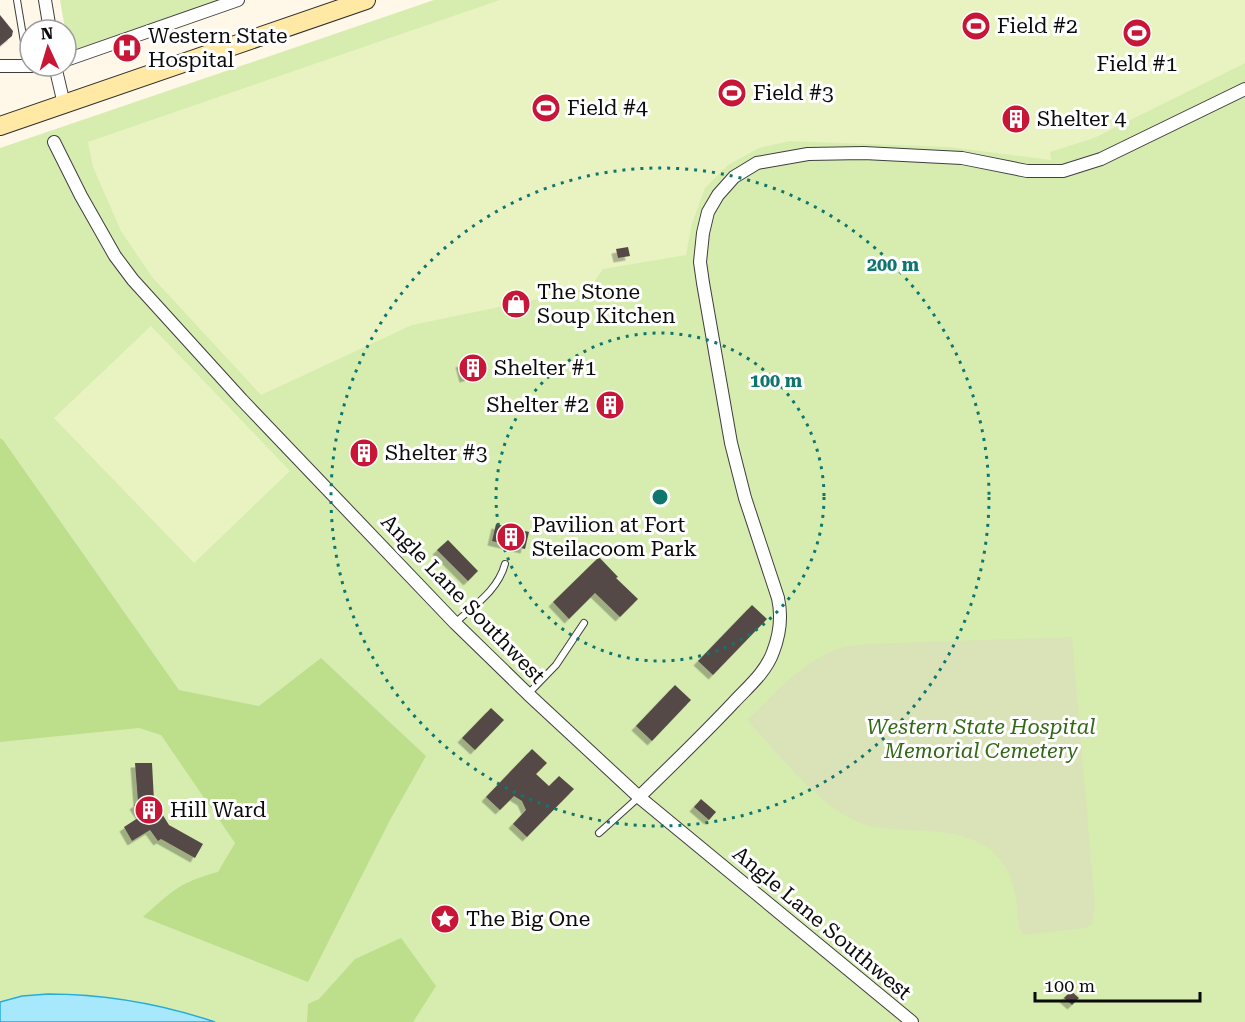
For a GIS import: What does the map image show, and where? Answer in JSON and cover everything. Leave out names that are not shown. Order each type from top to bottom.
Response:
[{"type":"main road","points":[[0,126],[366,0]]},
{"type":"street","points":[[45,0],[48,18]]},
{"type":"street","points":[[78,56],[238,0]]},
{"type":"street","points":[[0,66],[18,66]]},
{"type":"street","points":[[58,78],[64,104]]},
{"type":"street","points":[[639,797],[758,676],[774,652],[780,631],[778,598],[748,508],[732,443],[700,262],[708,212],[726,185],[734,177],[758,163],[819,153],[962,158],[1027,171],[1064,171],[1101,159],[1245,89]]},
{"type":"street","name":"Angle Lane Southwest","points":[[54,142],[115,256],[162,313],[242,400],[456,622],[528,694],[639,797],[912,1022]]},
{"type":"lane","points":[[17,0],[20,18]]},
{"type":"lane","points":[[456,622],[495,587],[505,564]]},
{"type":"lane","points":[[528,694],[556,665],[584,623]]},
{"type":"lane","points":[[599,832],[639,797]]},
{"type":"green space","points":[[60,0],[221,0],[78,49],[78,18],[63,18]]},
{"type":"green space","points":[[434,0],[1245,0],[1245,1022],[0,1022],[0,148]]},
{"type":"green space","points":[[500,0],[1245,0],[1245,63],[1094,138],[1050,152],[1051,160],[948,147],[789,141],[759,148],[728,165],[705,188],[692,223],[686,255],[603,269],[590,288],[412,325],[261,395],[152,277],[121,231],[93,167],[88,142]]},
{"type":"green space","points":[[151,326],[290,471],[194,563],[54,418]]},
{"type":"green space","points":[[0,438],[179,690],[259,706],[321,658],[426,756],[390,820],[308,982],[143,917],[177,888],[218,872],[235,843],[161,735],[139,728],[0,742]]},
{"type":"green space","name":"Western State Hospital Memorial Cemetery","points":[[1072,637],[1095,906],[1092,924],[1085,928],[1024,935],[1019,925],[1012,880],[1004,865],[993,852],[974,840],[960,836],[932,831],[889,829],[857,822],[839,812],[805,784],[747,720],[802,669],[840,648],[869,644]]},
{"type":"green space","points":[[401,938],[436,986],[413,1022],[307,1022],[308,1004],[319,999],[355,959]]},
{"type":"water","points":[[48,994],[132,1001],[215,1022],[0,1022],[0,1002],[22,996]]},
{"type":"building","points":[[0,15],[13,31],[12,36],[0,46]]},
{"type":"building","name":"Shelter 4","points":[[1010,113],[1021,114],[1021,124],[1010,123]]},
{"type":"building","points":[[628,247],[630,256],[618,258],[616,249]]},
{"type":"building","name":"Shelter #1","points":[[481,357],[485,372],[464,378],[460,363]]},
{"type":"building","name":"Shelter #2","points":[[610,396],[618,403],[609,413],[601,407]]},
{"type":"building","name":"Shelter #3","points":[[365,445],[371,454],[362,460],[356,452]]},
{"type":"building","name":"Pavilion at Fort Steilacoom Park","points":[[496,524],[529,532],[525,549],[492,541]]},
{"type":"building","points":[[448,540],[478,571],[468,581],[437,550]]},
{"type":"building","points":[[599,557],[618,577],[616,578],[638,599],[620,617],[595,593],[569,619],[553,602]]},
{"type":"building","points":[[752,605],[767,619],[713,675],[698,661]]},
{"type":"building","points":[[675,685],[691,700],[652,741],[636,726]]},
{"type":"building","points":[[491,708],[504,720],[475,750],[462,738]]},
{"type":"building","points":[[532,749],[547,763],[536,774],[549,786],[559,776],[574,789],[527,837],[513,824],[526,810],[522,801],[514,796],[500,810],[486,797]]},
{"type":"building","name":"Hill Ward","points":[[135,763],[152,763],[154,801],[169,825],[203,844],[195,858],[161,839],[158,841],[150,830],[132,841],[124,827],[141,816],[134,805],[138,802]]},
{"type":"building","points":[[701,799],[716,812],[709,820],[694,807]]},
{"type":"building","points":[[1071,991],[1079,998],[1072,1005],[1064,998]]},
{"type":"place","name":"Field #2","points":[[976,26]]},
{"type":"place","name":"Field #1","points":[[1137,33]]},
{"type":"place","name":"Western State Hospital","points":[[127,48]]},
{"type":"place","name":"Field #3","points":[[732,93]]},
{"type":"place","name":"Field #4","points":[[546,108]]},
{"type":"place","name":"Shelter 4","points":[[1016,119]]},
{"type":"place","name":"The Stone Soup Kitchen","points":[[516,304]]},
{"type":"place","name":"Shelter #1","points":[[473,368]]},
{"type":"place","name":"Shelter #2","points":[[610,405]]},
{"type":"place","name":"Shelter #3","points":[[364,453]]},
{"type":"place","name":"Pavilion at Fort Steilacoom Park","points":[[511,537]]},
{"type":"place","name":"Hill Ward","points":[[149,810]]},
{"type":"place","name":"The Big One","points":[[445,919]]}]
